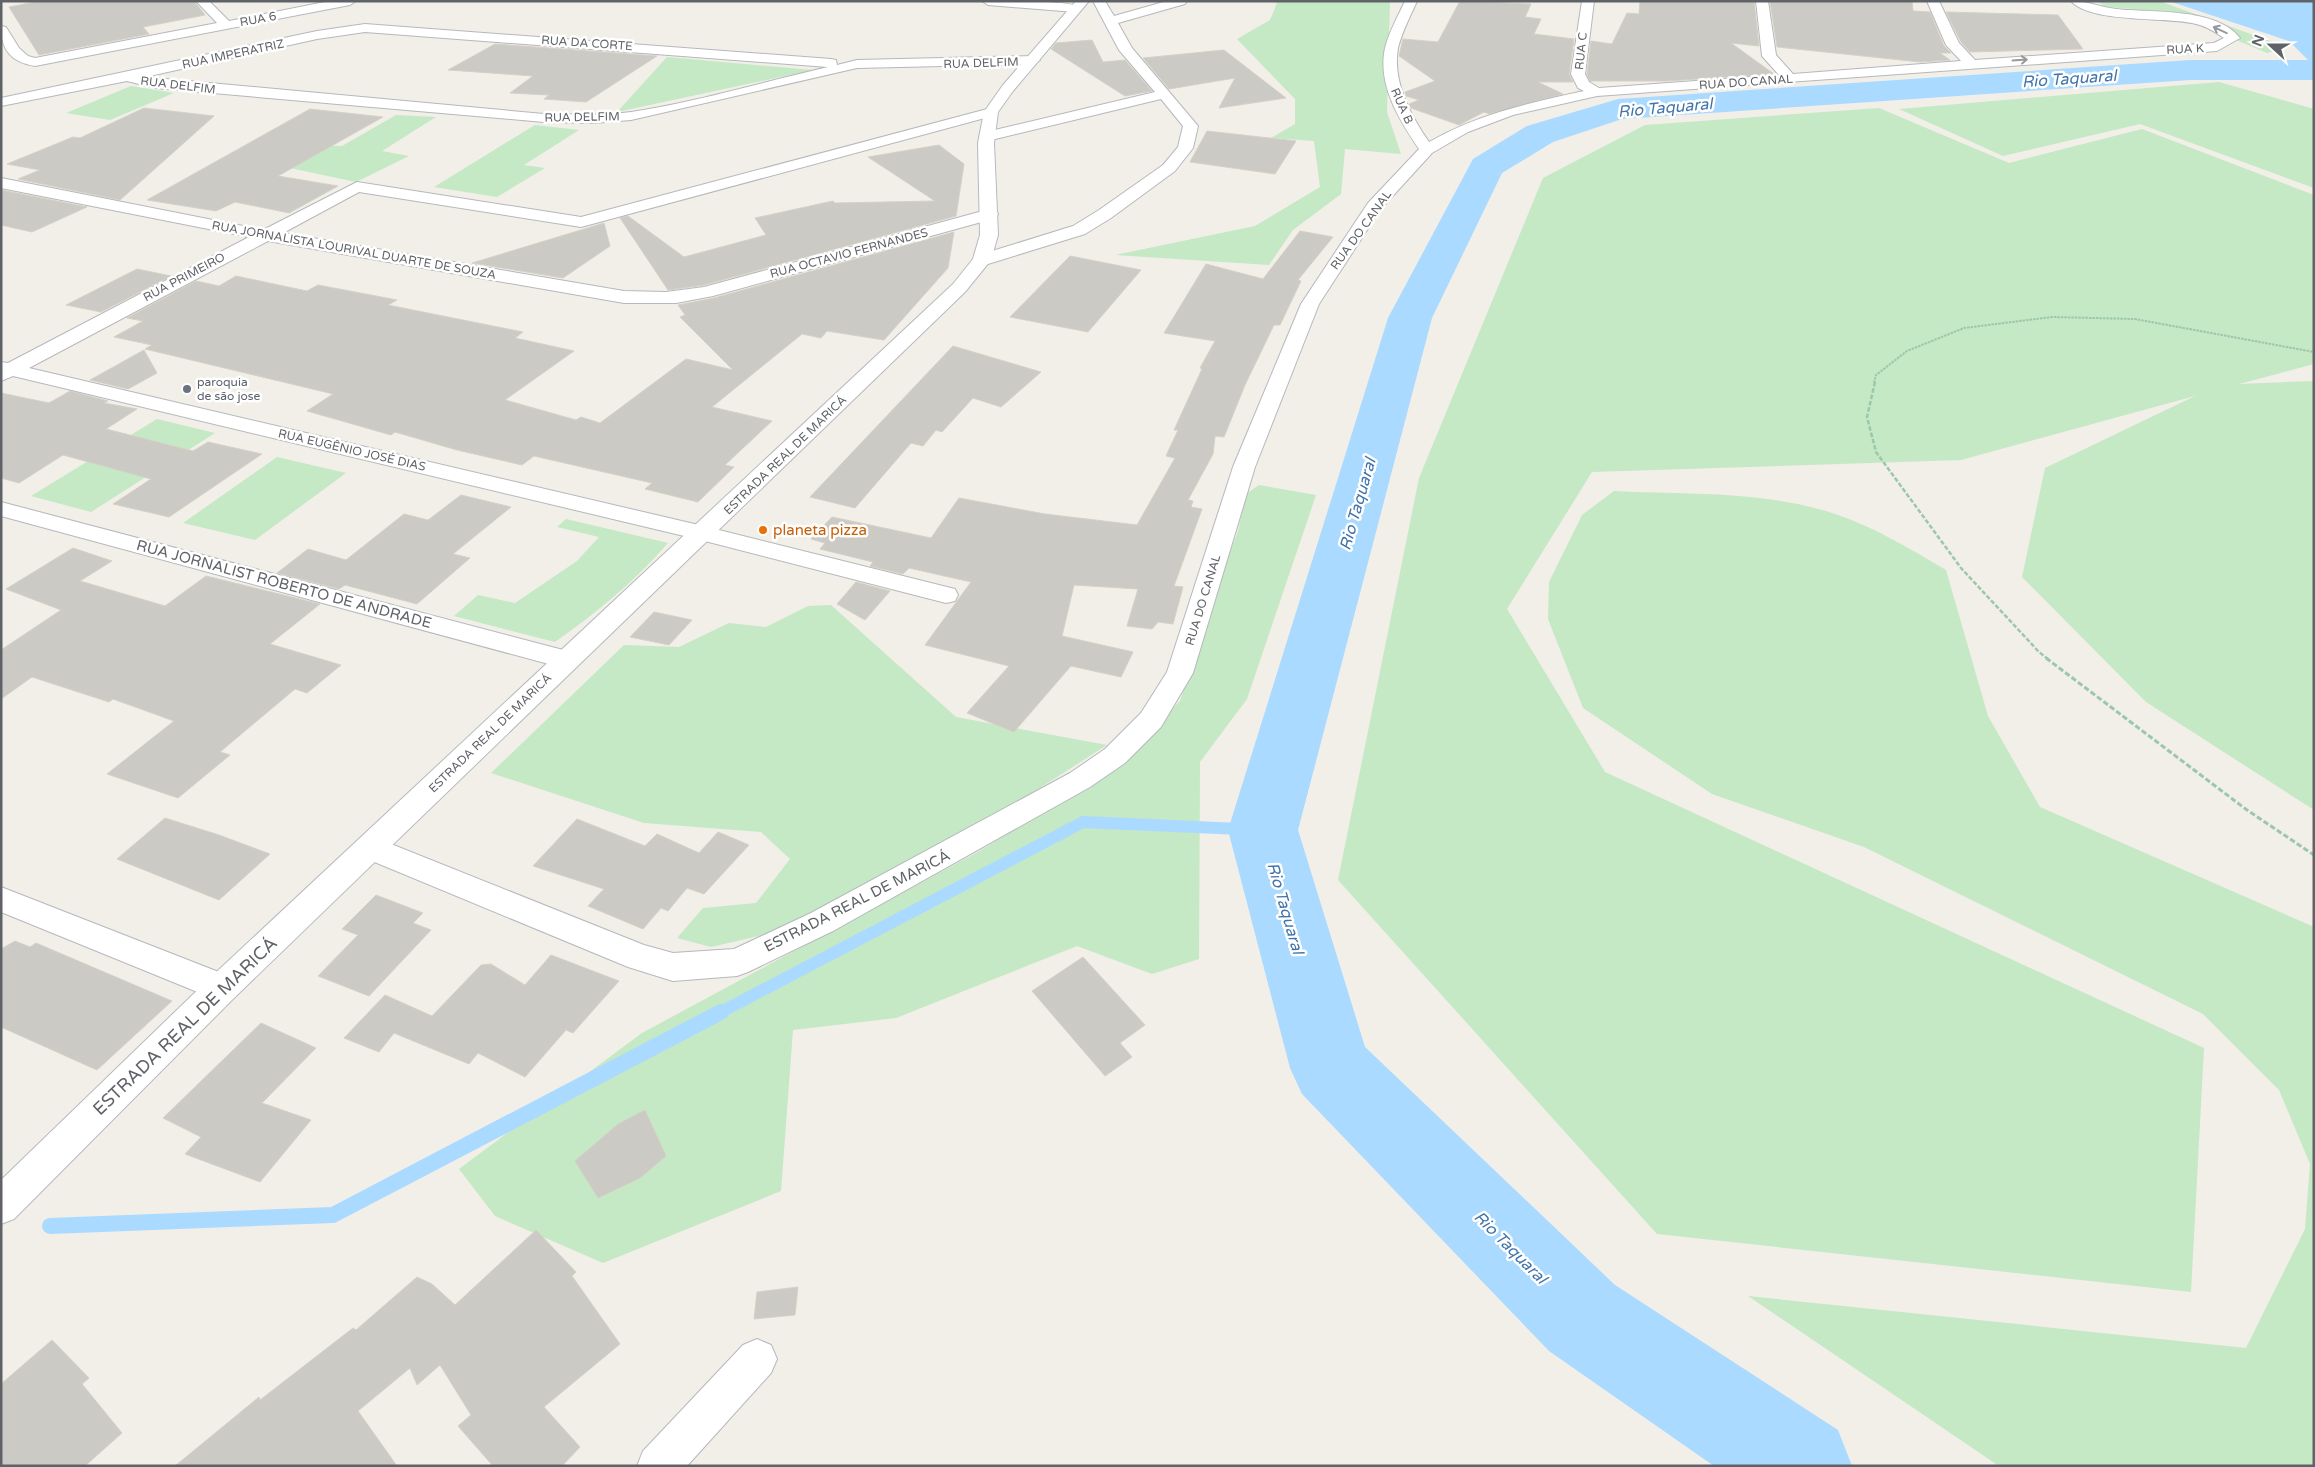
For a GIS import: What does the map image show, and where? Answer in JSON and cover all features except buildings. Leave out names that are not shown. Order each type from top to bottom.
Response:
[{"type":"street","points":[[202,1],[226,25]]},
{"type":"street","name":"RUA 6","points":[[3,38],[25,62],[35,62],[350,1]]},
{"type":"street","points":[[982,260],[1079,230],[1105,214],[1169,168],[1185,148],[1191,126],[1126,50],[1111,21],[1085,4],[988,1]]},
{"type":"street","points":[[1111,21],[1181,1]]},
{"type":"street","name":"RUA B","points":[[1411,1],[1391,51],[1392,82],[1407,121],[1427,150]]},
{"type":"street","name":"RUA C","points":[[1588,1],[1578,74],[1584,85],[1596,92]]},
{"type":"street","points":[[1762,1],[1769,56],[1790,78]]},
{"type":"street","points":[[1933,1],[1953,45],[1971,64]]},
{"type":"street","name":"RUA K","points":[[1971,64],[2217,47],[2233,38],[2216,27],[2188,19],[2161,14],[2108,12],[2096,10],[2077,1]]},
{"type":"street","points":[[989,124],[1008,88],[1085,4]]},
{"type":"street","points":[[288,14],[317,35]]},
{"type":"street","name":"RUA DA CORTE","points":[[317,35],[359,29],[383,29],[857,64]]},
{"type":"street","name":"RUA IMPERATRIZ","points":[[1,102],[127,77],[317,35]]},
{"type":"street","name":"RUA DELFIM","points":[[127,77],[155,84],[544,118],[593,119],[631,116],[673,108],[857,64],[884,66],[1033,60]]},
{"type":"street","name":"RUA DO CANAL","points":[[1080,780],[1115,756],[1151,720],[1180,673],[1244,467],[1310,304],[1374,207],[1427,150],[1463,130],[1509,112],[1596,92],[1971,64]]},
{"type":"street","points":[[989,124],[1165,94]]},
{"type":"street","name":"RUA PRIMEIRO","points":[[5,371],[357,187],[520,214],[581,222],[989,124]]},
{"type":"street","name":"ESTRADA REAL DE MARICÁ","points":[[1,1206],[222,988],[566,660],[703,534],[940,307],[982,260],[989,235],[989,124]]},
{"type":"street","name":"RUA JORNALISTA LOURIVAL DUARTE DE SOUZA","points":[[1,183],[264,234],[624,297],[674,299],[707,292]]},
{"type":"street","name":"RUA OCTAVIO FERNANDES","points":[[707,292],[990,214]]},
{"type":"street","name":"RUA EUGÊNIO JOSÉ DIAS","points":[[5,371],[703,534],[946,595]]},
{"type":"street","name":"RUA JORNALIST ROBERTO DE ANDRADE","points":[[1,509],[566,660]]},
{"type":"street","name":"ESTRADA REAL DE MARICÁ","points":[[370,848],[639,957],[673,968],[737,962],[822,922],[1080,780]]},
{"type":"street","points":[[1,899],[222,988]]},
{"type":"street","points":[[658,1466],[757,1359]]},
{"type":"path","points":[[2314,352],[2135,319],[2052,317],[1964,328],[1907,351],[1876,375],[1867,416],[1876,452],[1949,553],[2039,652],[2247,810],[2314,855]]},
{"type":"green space","points":[[1269,1],[1390,1],[1387,112],[1401,154],[1345,149],[1341,194],[1293,230],[1269,265],[1115,255],[1255,226],[1320,187],[1314,141],[1271,138],[1295,124],[1295,99],[1237,39],[1270,20],[1277,3]]},
{"type":"green space","points":[[2096,1],[2159,1],[2287,47],[2267,53],[2170,12],[2108,7]]},
{"type":"green space","points":[[667,57],[813,70],[617,112]]},
{"type":"green space","points":[[2219,82],[2314,109],[2314,188],[2140,124],[2003,156],[1899,109]]},
{"type":"green space","points":[[131,86],[174,93],[110,120],[66,113]]},
{"type":"green space","points":[[1879,108],[2009,163],[2142,129],[2314,195],[2314,364],[2239,384],[2314,381],[2314,810],[2146,702],[2022,577],[2045,468],[2195,396],[1961,460],[1592,472],[1507,609],[1605,772],[2204,1048],[2191,1292],[1657,1234],[1338,880],[1419,478],[1543,178],[1645,125]]},
{"type":"green space","points":[[396,115],[436,117],[382,151],[409,156],[356,182],[271,164],[315,145],[342,146]]},
{"type":"green space","points":[[535,125],[579,130],[524,165],[545,168],[497,197],[434,187]]},
{"type":"green space","points":[[157,419],[215,433],[91,512],[31,496]]},
{"type":"green space","points":[[277,457],[346,473],[255,540],[183,523]]},
{"type":"green space","points":[[1259,485],[1316,495],[1247,699],[1200,762],[1199,959],[1152,974],[1077,946],[896,1018],[793,1030],[781,1191],[603,1263],[495,1216],[459,1169],[642,1033],[976,853],[1107,775],[1180,701],[1209,607],[1238,531],[1246,494]]},
{"type":"green space","points":[[1614,491],[1755,497],[1811,507],[1866,526],[1946,570],[1988,716],[2040,807],[2314,927],[2314,1466],[1999,1466],[1748,1296],[2246,1348],[2305,1229],[2310,1164],[2279,1090],[2203,1014],[1864,847],[1712,794],[1583,708],[1548,619],[1549,582],[1582,515]]},
{"type":"green space","points":[[566,519],[668,543],[614,596],[555,642],[454,616],[478,595],[515,603],[577,561],[599,537],[557,527]]},
{"type":"green space","points":[[831,605],[956,717],[1107,745],[1004,811],[856,891],[763,935],[711,947],[677,938],[703,908],[756,903],[790,859],[761,832],[644,823],[491,773],[624,645],[679,647],[729,623],[766,627],[808,606]]},
{"type":"water","points":[[2169,1],[2314,1],[2314,66],[2289,41]]},
{"type":"waterway","name":"Rio Taquaral","points":[[1802,1466],[1582,1318],[1331,1068],[1263,830],[1410,318],[1486,167],[1540,134],[1618,109],[2190,70],[2314,70]]},
{"type":"waterway","points":[[719,1013],[1083,822],[1263,830]]},
{"type":"waterway","points":[[50,1226],[333,1215],[721,1012]]},
{"type":"place","name":"paroquia de são jose","points":[[187,389]]},
{"type":"place","name":"planeta pizza","points":[[763,530]]}]
